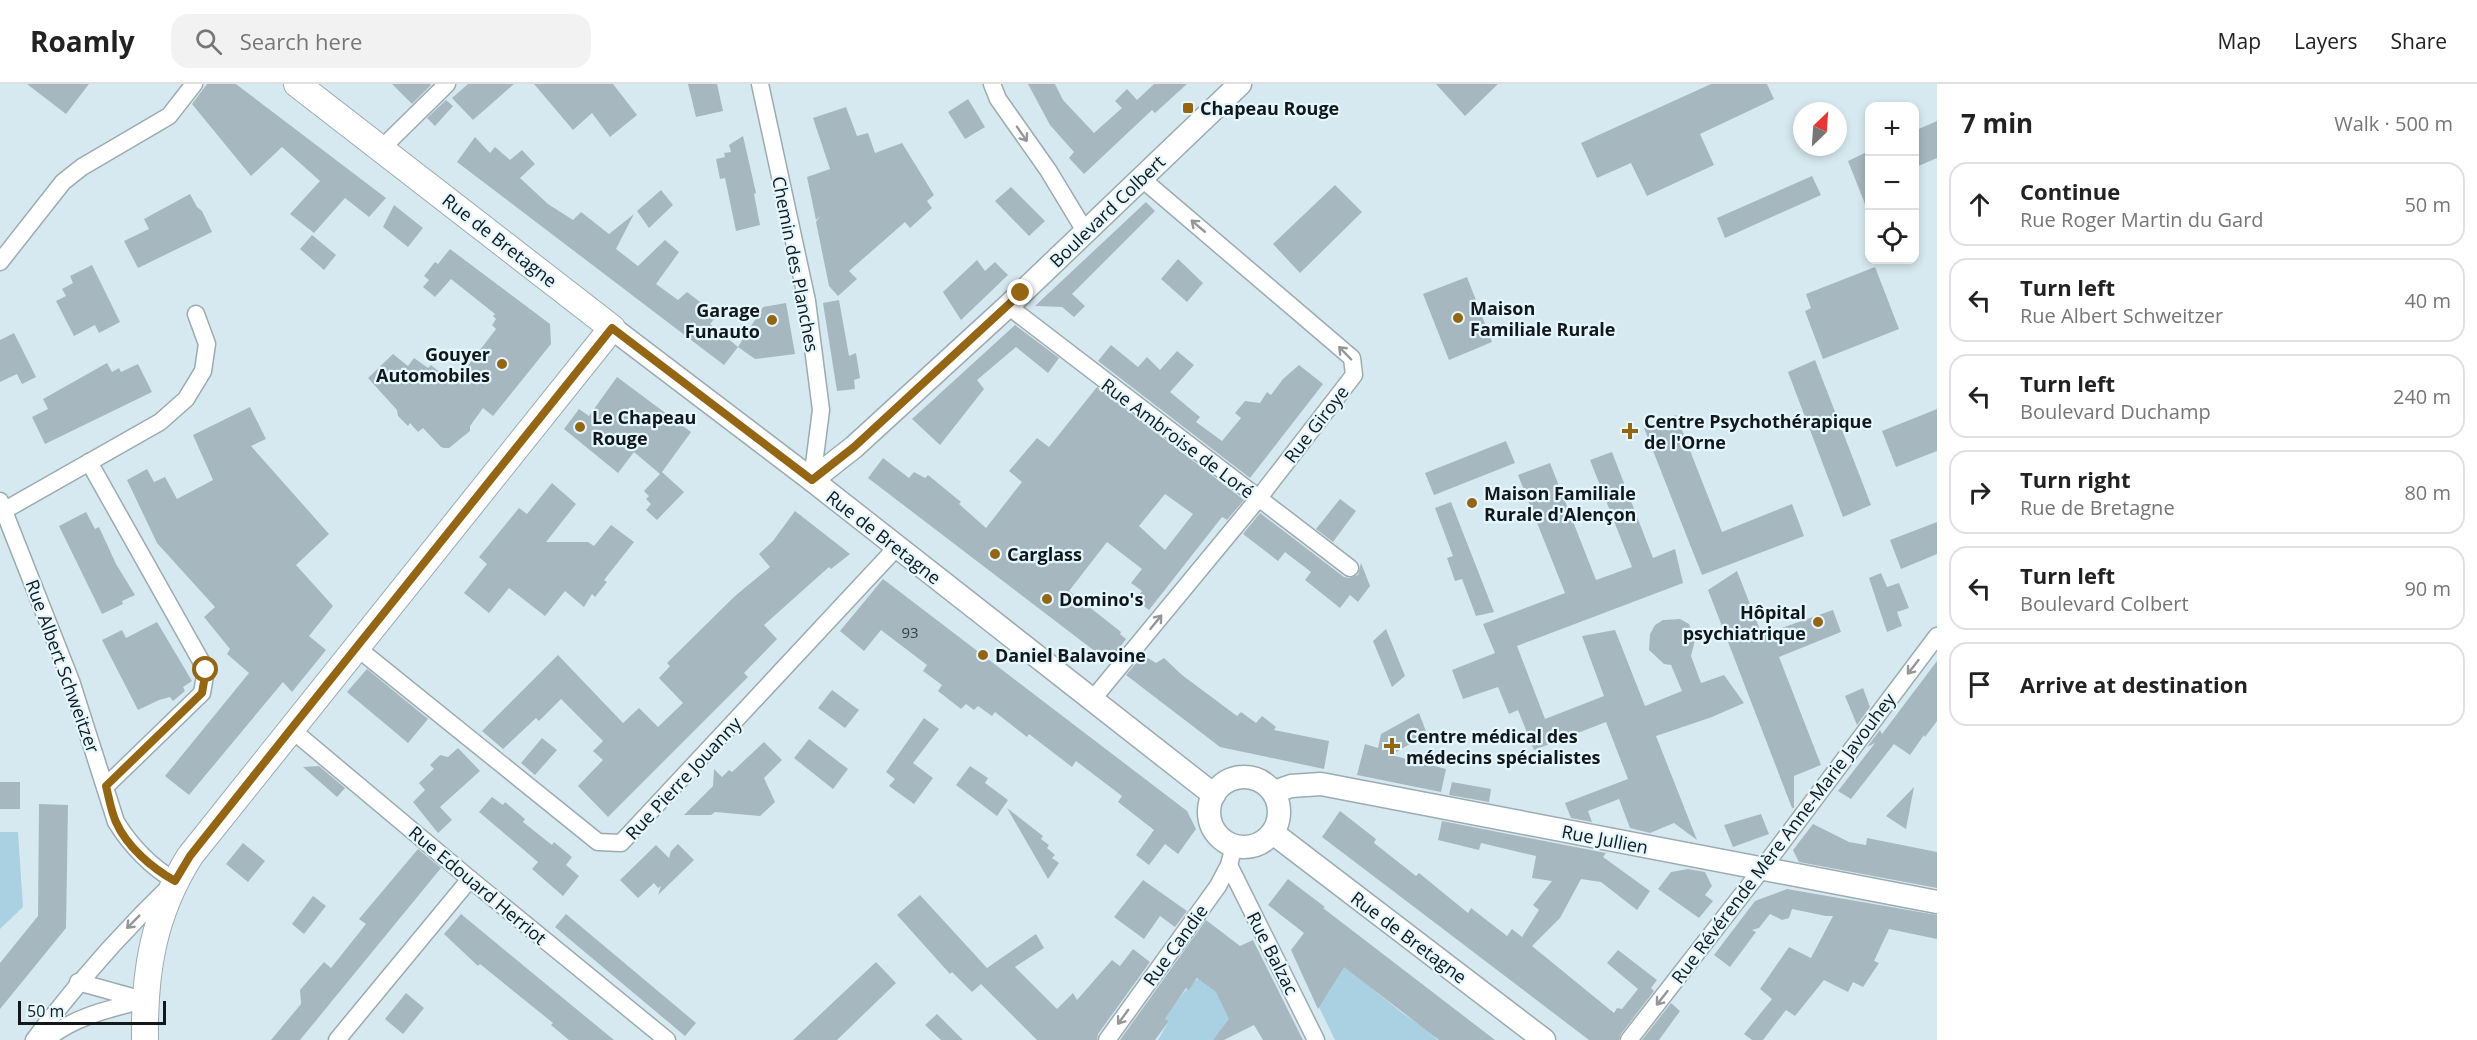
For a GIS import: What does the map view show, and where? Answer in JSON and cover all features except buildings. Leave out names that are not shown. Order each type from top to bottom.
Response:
[{"type":"main road","name":"Rue de Bretagne","points":[[297,84],[612,328]]},
{"type":"main road","points":[[145,1040],[144,1000],[151,947],[175,881],[190,856],[612,328]]},
{"type":"street","points":[[0,262],[63,182],[82,167],[169,116],[194,84]]},
{"type":"street","points":[[382,148],[447,84]]},
{"type":"street","name":"Chemin des Planches","points":[[760,84],[807,301],[820,410],[812,480]]},
{"type":"street","points":[[992,84],[998,99],[1048,170],[1085,231]]},
{"type":"street","name":"Boulevard Colbert","points":[[812,480],[854,447],[1008,306],[1240,84]]},
{"type":"street","name":"Rue Giroye","points":[[1092,700],[1258,499],[1354,375],[1352,358],[1141,178]]},
{"type":"street","name":"Rue Ambroise de Loré","points":[[1008,306],[1350,568]]},
{"type":"street","points":[[3,505],[89,462],[160,422],[186,399],[203,371],[207,344],[196,314]]},
{"type":"street","name":"Rue de Bretagne","points":[[612,328],[812,480],[1214,795]]},
{"type":"street","points":[[89,462],[206,670],[202,693],[106,786]]},
{"type":"street","name":"Rue Albert Schweitzer","points":[[3,505],[71,681],[116,822],[127,839],[158,871],[175,881]]},
{"type":"street","name":"Rue Pierre Jouanny","points":[[356,647],[598,842],[621,843],[897,547]]},
{"type":"street","name":"Rue Révérende Mère Anne-Marie Javouhey","points":[[1629,1040],[1762,869],[1937,636]]},
{"type":"street","name":"Rue Edouard Herriot","points":[[291,729],[667,1040]]},
{"type":"street","points":[[1243,777],[1257,779],[1274,792],[1278,800],[1280,817],[1273,833],[1258,845],[1231,856],[1210,822],[1209,808],[1214,795],[1223,784],[1243,777]]},
{"type":"street","name":"Rue Jullien","points":[[1274,792],[1292,786],[1321,783],[1937,902]]},
{"type":"street","name":"Rue de Bretagne","points":[[1273,833],[1544,1040]]},
{"type":"street","name":"Rue Candie","points":[[1107,1040],[1218,886],[1231,856]]},
{"type":"street","name":"Rue Balzac","points":[[1231,856],[1316,1040]]},
{"type":"street","points":[[337,1040],[470,879]]},
{"type":"street","points":[[34,1040],[78,982],[130,924],[175,881]]},
{"type":"street","points":[[78,982],[144,1000]]},
{"type":"street","points":[[46,1040],[70,1023],[98,1012],[144,1000]]},
{"type":"shaded area","points":[[0,832],[18,832],[23,907],[0,929]]},
{"type":"shaded area","points":[[1345,965],[1400,1011],[1436,1034],[1434,1037],[1438,1040],[1335,1040],[1317,1003]]},
{"type":"shaded area","points":[[1213,971],[1231,1017],[1218,1040],[1158,1040],[1169,1021],[1165,1019],[1180,997],[1197,980]]},
{"type":"place","name":"Chapeau Rouge","points":[[1188,108]]},
{"type":"place","name":"Maison Familiale Rurale","points":[[1458,318]]},
{"type":"place","name":"Garage Funauto","points":[[772,320]]},
{"type":"place","name":"Gouyer Automobiles","points":[[502,364]]},
{"type":"place","name":"Le Chapeau Rouge","points":[[580,427]]},
{"type":"place","name":"Centre Psychothérapique de l'Orne","points":[[1630,431]]},
{"type":"place","name":"Maison Familiale Rurale d'Alençon","points":[[1472,503]]},
{"type":"place","name":"Carglass","points":[[995,554]]},
{"type":"place","name":"Domino's","points":[[1047,599]]},
{"type":"place","name":"Hôpital psychiatrique","points":[[1818,622]]},
{"type":"place","name":"Daniel Balavoine","points":[[983,655]]},
{"type":"place","name":"Centre médical des médecins spécialistes","points":[[1392,746]]},
{"type":"route","points":[[206,670],[202,693],[106,786],[116,822],[127,839],[158,871],[175,881],[190,856],[612,328],[812,480],[854,447],[1021,293]]}]
